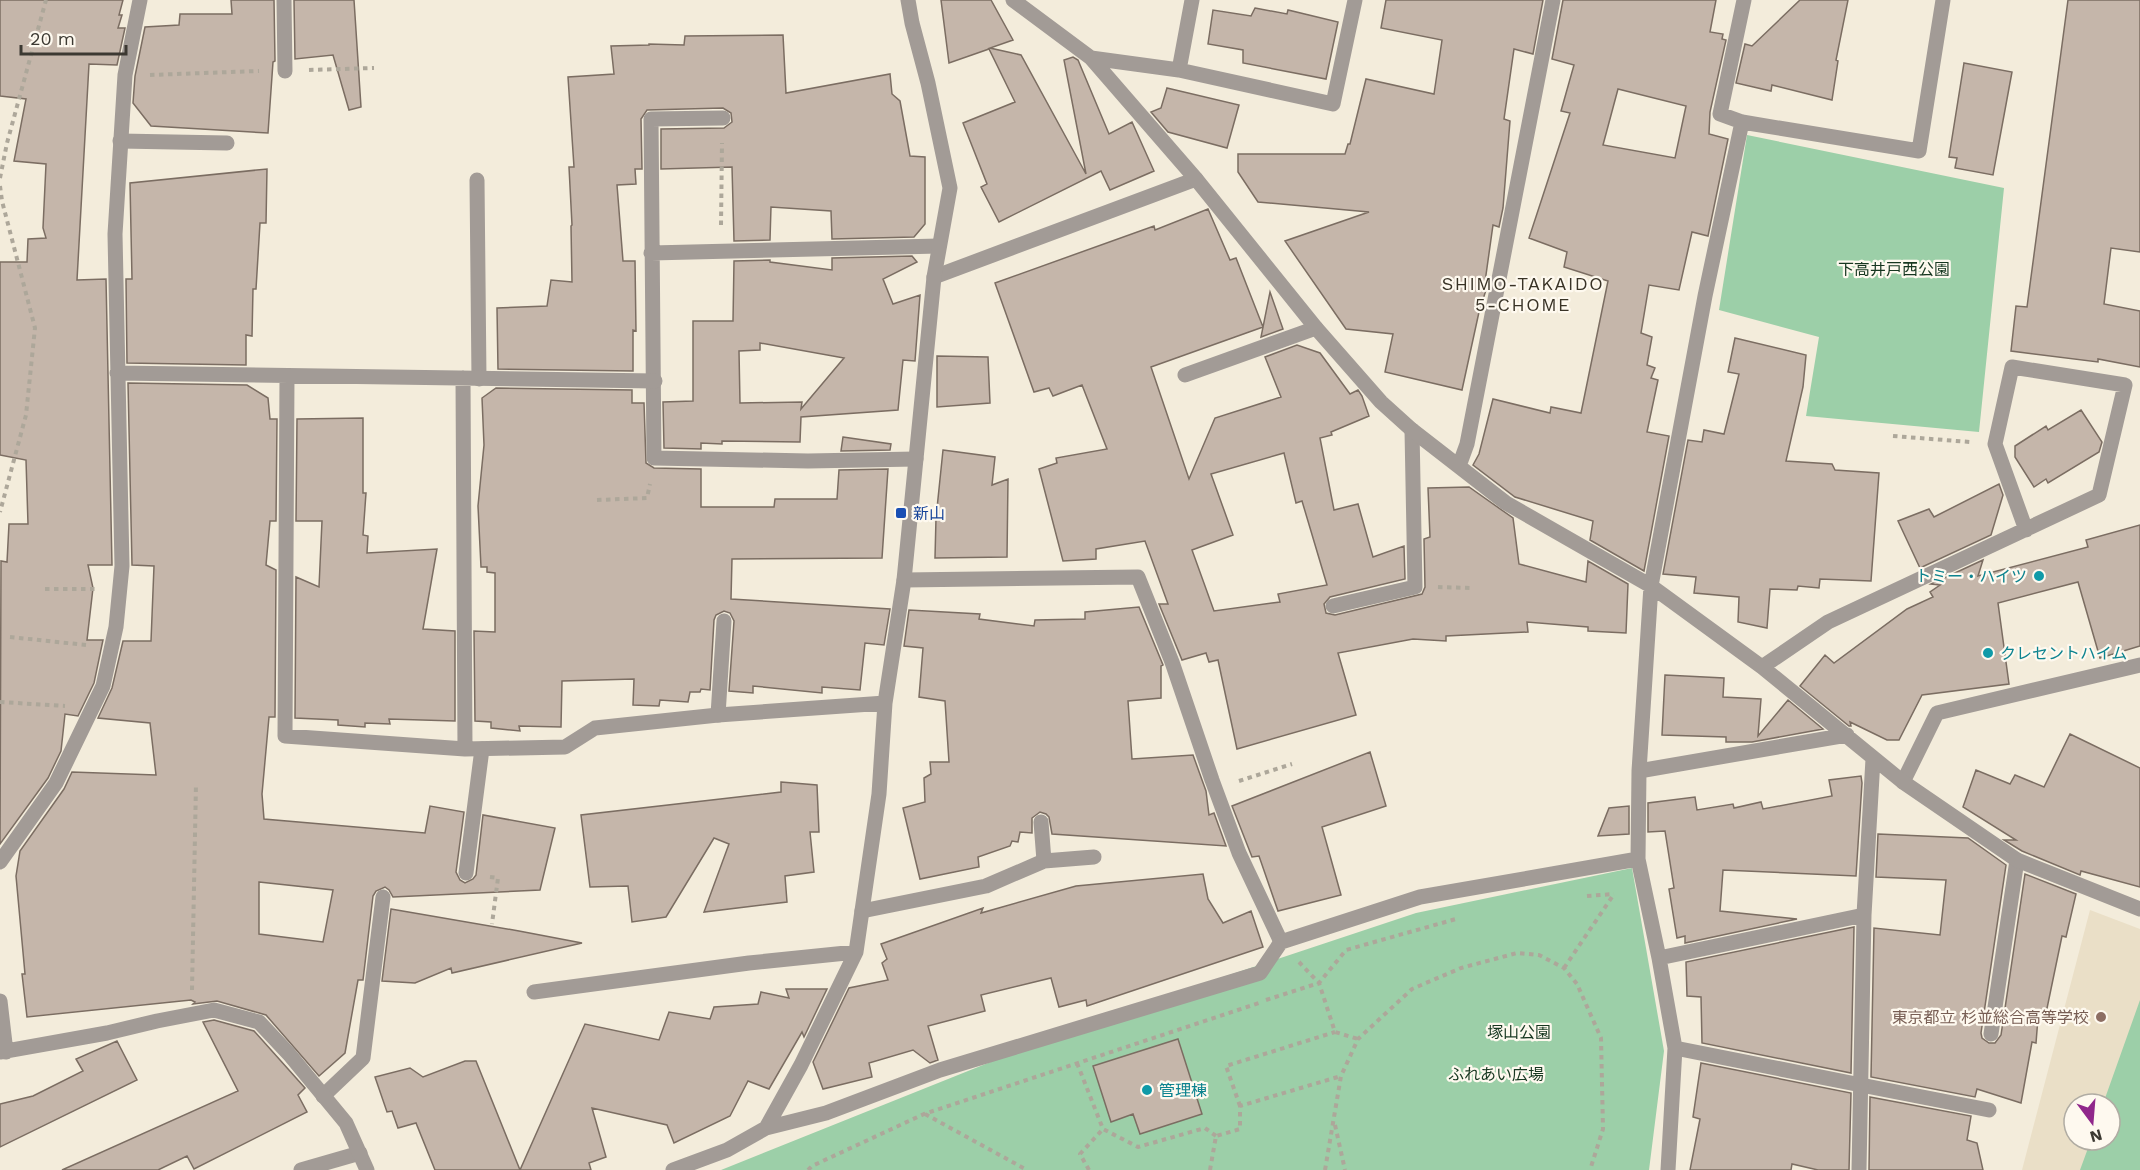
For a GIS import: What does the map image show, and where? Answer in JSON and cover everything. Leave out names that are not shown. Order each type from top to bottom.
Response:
[{"type":"street","points":[[0,862],[56,783],[103,686],[116,627],[122,566],[115,234],[125,75],[140,0]]},
{"type":"street","points":[[284,0],[285,71]]},
{"type":"street","points":[[766,1128],[801,1065],[856,952],[879,794],[885,702],[904,580],[934,277],[950,188],[908,0]]},
{"type":"street","points":[[1013,0],[1091,58],[1196,179],[1316,328],[1381,402],[1412,430],[1506,503],[1651,586],[1762,667],[1903,782],[2017,860],[2140,909]]},
{"type":"street","points":[[1179,70],[1192,0]]},
{"type":"street","points":[[1091,58],[1179,70],[1333,104],[1355,0]]},
{"type":"street","points":[[1459,466],[1467,444],[1553,0]]},
{"type":"street","points":[[1744,0],[1720,114],[1742,122],[1918,151],[1943,0]]},
{"type":"street","points":[[723,118],[651,119],[654,458],[808,461],[916,459]]},
{"type":"street","points":[[1668,1170],[1674,1048],[1659,958],[1638,859],[1640,771],[1651,586],[1705,296],[1742,122]]},
{"type":"street","points":[[120,141],[227,143]]},
{"type":"street","points":[[934,277],[1196,179]]},
{"type":"street","points":[[465,749],[471,379],[477,180]]},
{"type":"street","points":[[651,253],[939,246]]},
{"type":"street","points":[[1185,375],[1316,328]]},
{"type":"street","points":[[1762,667],[1828,622],[2026,530],[2099,495],[2125,385],[2012,367],[1995,444],[2026,530]]},
{"type":"street","points":[[117,373],[655,381]]},
{"type":"street","points":[[287,376],[285,736],[465,749],[565,747],[595,729],[718,715],[885,702]]},
{"type":"street","points":[[1333,606],[1415,587],[1412,430]]},
{"type":"street","points":[[904,580],[1138,577],[1172,662],[1239,853],[1281,942]]},
{"type":"street","points":[[718,715],[724,621]]},
{"type":"street","points":[[1903,782],[1937,713],[2140,665]]},
{"type":"street","points":[[1640,771],[1847,735]]},
{"type":"street","points":[[466,873],[482,749]]},
{"type":"street","points":[[1859,1170],[1864,915],[1873,759]]},
{"type":"street","points":[[1041,822],[1044,861]]},
{"type":"street","points":[[862,911],[986,886],[1044,861],[1094,857]]},
{"type":"street","points":[[673,1170],[727,1150],[766,1128],[826,1113],[940,1070],[1260,973],[1281,942],[1420,897],[1638,859]]},
{"type":"street","points":[[1991,1034],[2017,860]]},
{"type":"street","points":[[323,1096],[363,1058],[383,897]]},
{"type":"street","points":[[1659,958],[1864,915]]},
{"type":"street","points":[[534,992],[749,963],[856,952]]},
{"type":"street","points":[[0,1001],[3,1052],[214,1011],[259,1022],[289,1054],[345,1123],[367,1170]]},
{"type":"street","points":[[1674,1048],[1989,1110]]},
{"type":"street","points":[[301,1170],[360,1153]]},
{"type":"path","points":[[0,178],[7,143],[46,0]]},
{"type":"path","points":[[125,75],[374,68]]},
{"type":"path","points":[[721,251],[723,118]]},
{"type":"path","points":[[0,186],[35,328],[26,416],[0,512]]},
{"type":"path","points":[[1893,436],[1995,444]]},
{"type":"path","points":[[597,500],[647,498],[654,458]]},
{"type":"path","points":[[1415,587],[1473,588]]},
{"type":"path","points":[[45,590],[120,589]]},
{"type":"path","points":[[9,637],[111,648]]},
{"type":"path","points":[[0,702],[93,708]]},
{"type":"path","points":[[1215,789],[1292,764]]},
{"type":"path","points":[[192,1014],[196,783]]},
{"type":"path","points":[[1564,968],[1638,859]]},
{"type":"path","points":[[466,873],[498,878],[492,924]]},
{"type":"path","points":[[1281,942],[1319,983],[1335,1032]]},
{"type":"path","points":[[1325,1170],[1341,1076],[1358,1039],[1412,989],[1461,968],[1517,952],[1539,955],[1564,968],[1577,984],[1601,1038],[1603,1129],[1590,1170]]},
{"type":"path","points":[[1077,1063],[1103,1129],[1138,1147],[1204,1128],[1216,1136],[1240,1129],[1240,1106],[1226,1066],[1335,1032],[1358,1039]]},
{"type":"path","points":[[1240,1106],[1341,1076]]},
{"type":"path","points":[[924,1114],[1026,1170]]},
{"type":"path","points":[[1334,1121],[1345,1170]]},
{"type":"path","points":[[1089,1170],[1080,1154],[1103,1129]]},
{"type":"path","points":[[1210,1170],[1216,1136]]},
{"type":"path","points":[[808,1170],[812,1166],[814,1170]]},
{"type":"shaded area","name":"東京都立 杉並総合高等学校","points":[[2090,910],[2140,929],[2140,1170],[2022,1170]]},
{"type":"green space","name":"下高井戸西公園","points":[[1747,135],[2004,188],[1979,432],[1806,416],[1819,337],[1719,310]]},
{"type":"green space","name":"塚山公園","points":[[1632,868],[1664,1051],[1649,1170],[721,1170],[1100,1018],[1416,913]]},
{"type":"green space","points":[[2140,1000],[2140,1170],[2080,1170],[2087,1152],[2122,1152],[2122,1092],[2107,1092]]},
{"type":"building","points":[[0,0],[123,0],[118,28],[125,28],[117,65],[89,64],[77,280],[106,279],[112,565],[88,565],[93,588],[87,640],[103,640],[94,683],[78,716],[65,714],[61,751],[48,778],[0,844],[1,561],[7,562],[9,524],[28,524],[26,460],[0,455],[0,262],[27,262],[28,239],[46,238],[43,228],[46,164],[14,161],[26,99],[0,96]]},
{"type":"building","points":[[231,0],[274,0],[275,61],[273,62],[268,133],[151,126],[133,103],[135,76],[145,27],[179,25],[180,14],[232,14]]},
{"type":"building","points":[[294,0],[354,0],[361,107],[349,110],[333,55],[295,59]]},
{"type":"building","points":[[941,0],[991,0],[1013,40],[990,48],[1021,55],[1086,174],[1064,60],[1073,57],[1078,60],[1109,134],[1132,122],[1154,171],[1110,190],[1101,171],[999,222],[981,187],[987,184],[963,123],[1015,102],[989,49],[949,63]]},
{"type":"building","points":[[1386,0],[1543,0],[1533,54],[1514,49],[1504,119],[1510,121],[1503,208],[1499,227],[1493,225],[1484,289],[1486,290],[1462,390],[1385,372],[1393,334],[1346,329],[1285,241],[1369,212],[1258,202],[1238,172],[1238,154],[1345,154],[1350,144],[1366,79],[1434,94],[1442,40],[1381,28]]},
{"type":"building","points":[[1563,0],[1716,0],[1710,32],[1723,34],[1722,39],[1726,40],[1710,112],[1709,134],[1728,139],[1708,236],[1692,232],[1679,290],[1649,285],[1641,333],[1652,337],[1647,365],[1655,368],[1651,378],[1658,380],[1647,432],[1669,436],[1644,571],[1590,540],[1593,521],[1515,497],[1473,465],[1479,454],[1493,399],[1550,413],[1551,407],[1581,413],[1608,281],[1564,267],[1567,252],[1529,238],[1570,113],[1561,111],[1574,65],[1552,59]],"holes":[[[1618,89],[1686,106],[1675,158],[1603,145]]]},
{"type":"building","points":[[1800,0],[1848,0],[1836,60],[1838,61],[1832,100],[1772,85],[1771,91],[1736,83],[1745,44],[1752,46]]},
{"type":"building","points":[[2068,0],[2140,0],[2140,252],[2111,248],[2104,304],[2140,311],[2140,367],[2098,359],[2098,362],[2011,351],[2016,306],[2027,307]]},
{"type":"building","points":[[1255,8],[1287,14],[1288,10],[1338,22],[1326,79],[1243,63],[1243,50],[1208,44],[1213,10],[1251,16]]},
{"type":"building","points":[[783,35],[786,93],[890,74],[892,94],[900,101],[910,156],[925,157],[925,224],[914,237],[832,239],[831,211],[771,207],[770,240],[734,241],[732,167],[661,169],[661,129],[724,128],[732,122],[731,113],[723,108],[647,110],[641,119],[642,169],[635,169],[636,184],[617,185],[623,261],[635,261],[636,331],[633,330],[633,371],[498,369],[497,308],[547,306],[551,280],[572,282],[569,167],[574,167],[568,77],[614,74],[611,46],[684,45],[685,36]]},
{"type":"building","points":[[1964,63],[2012,72],[1993,175],[1955,168],[1957,158],[1949,157]]},
{"type":"building","points":[[1167,88],[1239,105],[1227,148],[1168,132],[1151,112],[1161,108]]},
{"type":"building","points":[[267,169],[266,223],[260,223],[256,289],[253,289],[252,336],[246,335],[246,365],[127,363],[126,279],[132,279],[130,183]]},
{"type":"building","points":[[1208,209],[1230,260],[1236,258],[1263,327],[1151,367],[1189,479],[1215,418],[1281,397],[1265,357],[1297,345],[1320,353],[1350,394],[1358,390],[1362,396],[1369,416],[1331,432],[1332,435],[1320,438],[1334,510],[1358,504],[1373,557],[1404,546],[1405,579],[1330,597],[1324,604],[1326,613],[1335,615],[1422,594],[1425,587],[1424,539],[1430,537],[1428,488],[1469,487],[1513,518],[1519,564],[1586,582],[1588,561],[1628,584],[1626,633],[1588,631],[1588,627],[1527,622],[1528,632],[1446,636],[1446,641],[1413,639],[1338,653],[1356,715],[1237,749],[1218,660],[1209,662],[1206,653],[1182,660],[1159,604],[1168,604],[1145,541],[1096,549],[1096,559],[1063,561],[1039,469],[1057,463],[1056,458],[1107,449],[1082,385],[1053,396],[1049,388],[1034,392],[995,283],[1154,226],[1155,230]],"holes":[[[1284,453],[1296,503],[1302,501],[1327,585],[1278,594],[1280,602],[1214,611],[1192,550],[1233,535],[1211,474]]]},
{"type":"building","points":[[912,256],[917,262],[883,279],[893,304],[920,295],[915,361],[903,360],[898,410],[801,417],[800,442],[722,441],[722,444],[701,443],[701,449],[664,448],[663,402],[693,401],[693,321],[733,321],[734,261],[770,260],[770,262],[832,270],[832,258]],"holes":[[[760,343],[844,358],[801,409],[802,402],[740,403],[739,351],[760,350]]]},
{"type":"building","points":[[1270,292],[1283,329],[1261,337]]},
{"type":"building","points":[[1735,338],[1806,355],[1803,387],[1786,461],[1832,464],[1835,470],[1879,473],[1871,581],[1820,579],[1819,588],[1798,586],[1797,590],[1770,589],[1767,628],[1738,622],[1739,597],[1694,593],[1696,577],[1663,574],[1688,440],[1702,442],[1704,430],[1724,434],[1739,374],[1728,372]]},
{"type":"building","points":[[937,356],[988,357],[990,403],[937,407]]},
{"type":"building","points":[[128,383],[247,385],[268,398],[270,419],[277,419],[276,521],[270,521],[266,565],[276,570],[275,717],[269,717],[262,794],[264,819],[425,833],[430,806],[464,812],[456,872],[460,880],[465,883],[476,875],[483,815],[555,828],[540,890],[393,897],[385,887],[376,891],[373,896],[363,980],[358,980],[345,1053],[319,1076],[266,1015],[217,1001],[193,1004],[195,1002],[191,1000],[27,1017],[16,876],[20,851],[64,789],[72,772],[156,775],[150,723],[98,718],[112,688],[123,641],[151,641],[154,566],[132,565]],"holes":[[[259,882],[333,890],[323,942],[259,934]]]},
{"type":"building","points":[[496,388],[632,390],[632,403],[644,403],[646,463],[654,468],[701,469],[701,507],[774,507],[775,499],[837,499],[839,470],[888,469],[882,558],[732,559],[731,599],[890,609],[884,645],[865,643],[860,690],[822,687],[822,693],[753,686],[753,693],[729,691],[734,621],[730,613],[724,611],[716,615],[714,620],[710,690],[701,689],[700,692],[690,692],[688,702],[660,700],[659,706],[633,705],[634,679],[562,681],[561,727],[519,726],[520,731],[491,728],[491,722],[475,721],[474,631],[495,632],[495,573],[487,572],[487,567],[481,567],[478,506],[484,445],[482,398]]},
{"type":"building","points":[[2081,410],[2102,442],[2099,452],[2048,483],[2046,479],[2034,487],[2015,457],[2015,446],[2046,426],[2048,430]]},
{"type":"building","points":[[363,418],[363,493],[366,493],[363,535],[368,536],[367,553],[437,549],[423,629],[455,631],[455,721],[389,719],[390,724],[365,723],[365,727],[338,725],[338,720],[295,718],[296,577],[319,587],[322,521],[296,521],[297,419]]},
{"type":"building","points":[[843,437],[891,444],[890,450],[841,451]]},
{"type":"building","points":[[943,450],[995,457],[992,485],[1008,479],[1007,557],[935,558],[936,518]]},
{"type":"building","points":[[1999,484],[2003,495],[1991,535],[1920,568],[1898,521],[1929,509],[1934,517]]},
{"type":"building","points":[[2140,525],[2140,646],[2100,658],[2078,582],[1998,603],[2009,684],[1922,695],[1899,740],[1887,740],[1850,722],[1851,726],[1849,726],[1800,686],[1825,655],[1834,663],[1907,609],[1933,597],[1930,592],[1940,585],[1931,584],[1983,560],[1978,576],[2088,547],[2086,540]]},
{"type":"building","points":[[1139,607],[1163,665],[1161,666],[1161,698],[1128,701],[1132,759],[1193,755],[1206,791],[1209,815],[1214,813],[1226,846],[1052,834],[1049,817],[1040,812],[1032,818],[1032,833],[1020,832],[1018,842],[1012,841],[1010,846],[978,857],[979,867],[920,879],[903,808],[925,802],[924,778],[931,774],[930,762],[949,762],[945,701],[919,697],[923,648],[904,646],[909,610],[980,614],[979,619],[1034,626],[1035,620],[1085,619],[1085,612]]},
{"type":"building","points":[[1665,675],[1724,678],[1723,697],[1761,699],[1758,736],[1788,700],[1823,729],[1752,742],[1726,742],[1726,737],[1662,735]]},
{"type":"building","points":[[2070,734],[2140,768],[2140,887],[2081,871],[2080,875],[2022,851],[2004,840],[2016,840],[1963,807],[1976,770],[2010,784],[2015,775],[2044,787]]},
{"type":"building","points":[[1370,752],[1386,806],[1322,827],[1341,895],[1278,911],[1259,856],[1252,857],[1232,806]]},
{"type":"building","points":[[1861,776],[1856,876],[1723,870],[1720,911],[1797,919],[1685,943],[1685,936],[1677,938],[1669,889],[1674,888],[1665,831],[1648,832],[1648,803],[1695,797],[1697,810],[1733,804],[1734,808],[1761,802],[1763,809],[1832,796],[1829,780]]},
{"type":"building","points":[[781,782],[817,785],[819,832],[810,832],[814,872],[785,876],[787,902],[704,912],[729,844],[714,838],[666,917],[632,922],[628,886],[590,887],[581,815],[781,792]]},
{"type":"building","points":[[1629,806],[1629,834],[1598,836],[1609,808]]},
{"type":"building","points":[[1878,834],[1968,838],[2006,865],[1981,1033],[1982,1038],[1989,1043],[1995,1043],[2001,1035],[2025,874],[2076,894],[2066,937],[2062,936],[2045,1018],[2038,1018],[2036,1043],[2032,1042],[2021,1103],[1977,1089],[1975,1097],[1871,1077],[1874,928],[1940,935],[1946,880],[1876,877]]},
{"type":"building","points":[[1203,874],[1208,899],[1223,923],[1251,911],[1263,947],[1087,1006],[1086,1000],[1059,1007],[1051,978],[981,995],[985,1011],[928,1026],[938,1060],[930,1063],[913,1050],[869,1063],[872,1077],[823,1089],[813,1062],[849,988],[888,980],[882,963],[887,959],[881,944],[983,908],[981,913],[1076,886]]},
{"type":"building","points":[[391,909],[582,943],[452,973],[451,968],[415,983],[382,981]]},
{"type":"building","points":[[1854,927],[1851,1073],[1702,1043],[1701,997],[1687,996],[1686,962]]},
{"type":"building","points":[[786,989],[827,989],[804,1037],[802,1032],[769,1089],[748,1081],[730,1116],[674,1143],[667,1125],[592,1108],[606,1157],[589,1163],[591,1170],[520,1170],[585,1024],[659,1040],[669,1012],[710,1019],[714,1007],[758,1004],[761,992],[789,998]]},
{"type":"building","points":[[214,1020],[254,1031],[305,1088],[298,1095],[307,1112],[194,1169],[187,1156],[158,1170],[62,1170],[238,1091],[203,1022]]},
{"type":"building","name":"管理棟","points":[[1178,1039],[1202,1114],[1140,1134],[1133,1114],[1111,1122],[1093,1066]]},
{"type":"building","points":[[117,1041],[137,1080],[0,1147],[0,1104],[33,1096],[83,1071],[76,1059]]},
{"type":"building","points":[[465,1061],[476,1061],[520,1170],[435,1170],[416,1123],[398,1128],[392,1111],[387,1112],[375,1077],[410,1068],[423,1077]]},
{"type":"building","points":[[1701,1063],[1851,1093],[1849,1170],[1818,1170],[1792,1164],[1791,1170],[1690,1170],[1700,1119],[1693,1117]]},
{"type":"building","points":[[1870,1097],[1971,1116],[1967,1140],[1977,1143],[1983,1170],[1869,1170]]},
{"type":"place","name":"新山","points":[[901,513]]},
{"type":"place","name":"トミー・ハイツ","points":[[2039,576]]},
{"type":"place","name":"クレセントハイム","points":[[1988,653]]},
{"type":"place","name":"東京都立 杉並総合高等学校","points":[[2101,1017]]},
{"type":"place","name":"管理棟","points":[[1147,1090]]},
{"type":"district","name":"SHIMO-TAKAIDO 5-CHOME","points":[[1523,293]]},
{"type":"park label","name":"ふれあい広場","points":[[1496,1074]]}]
